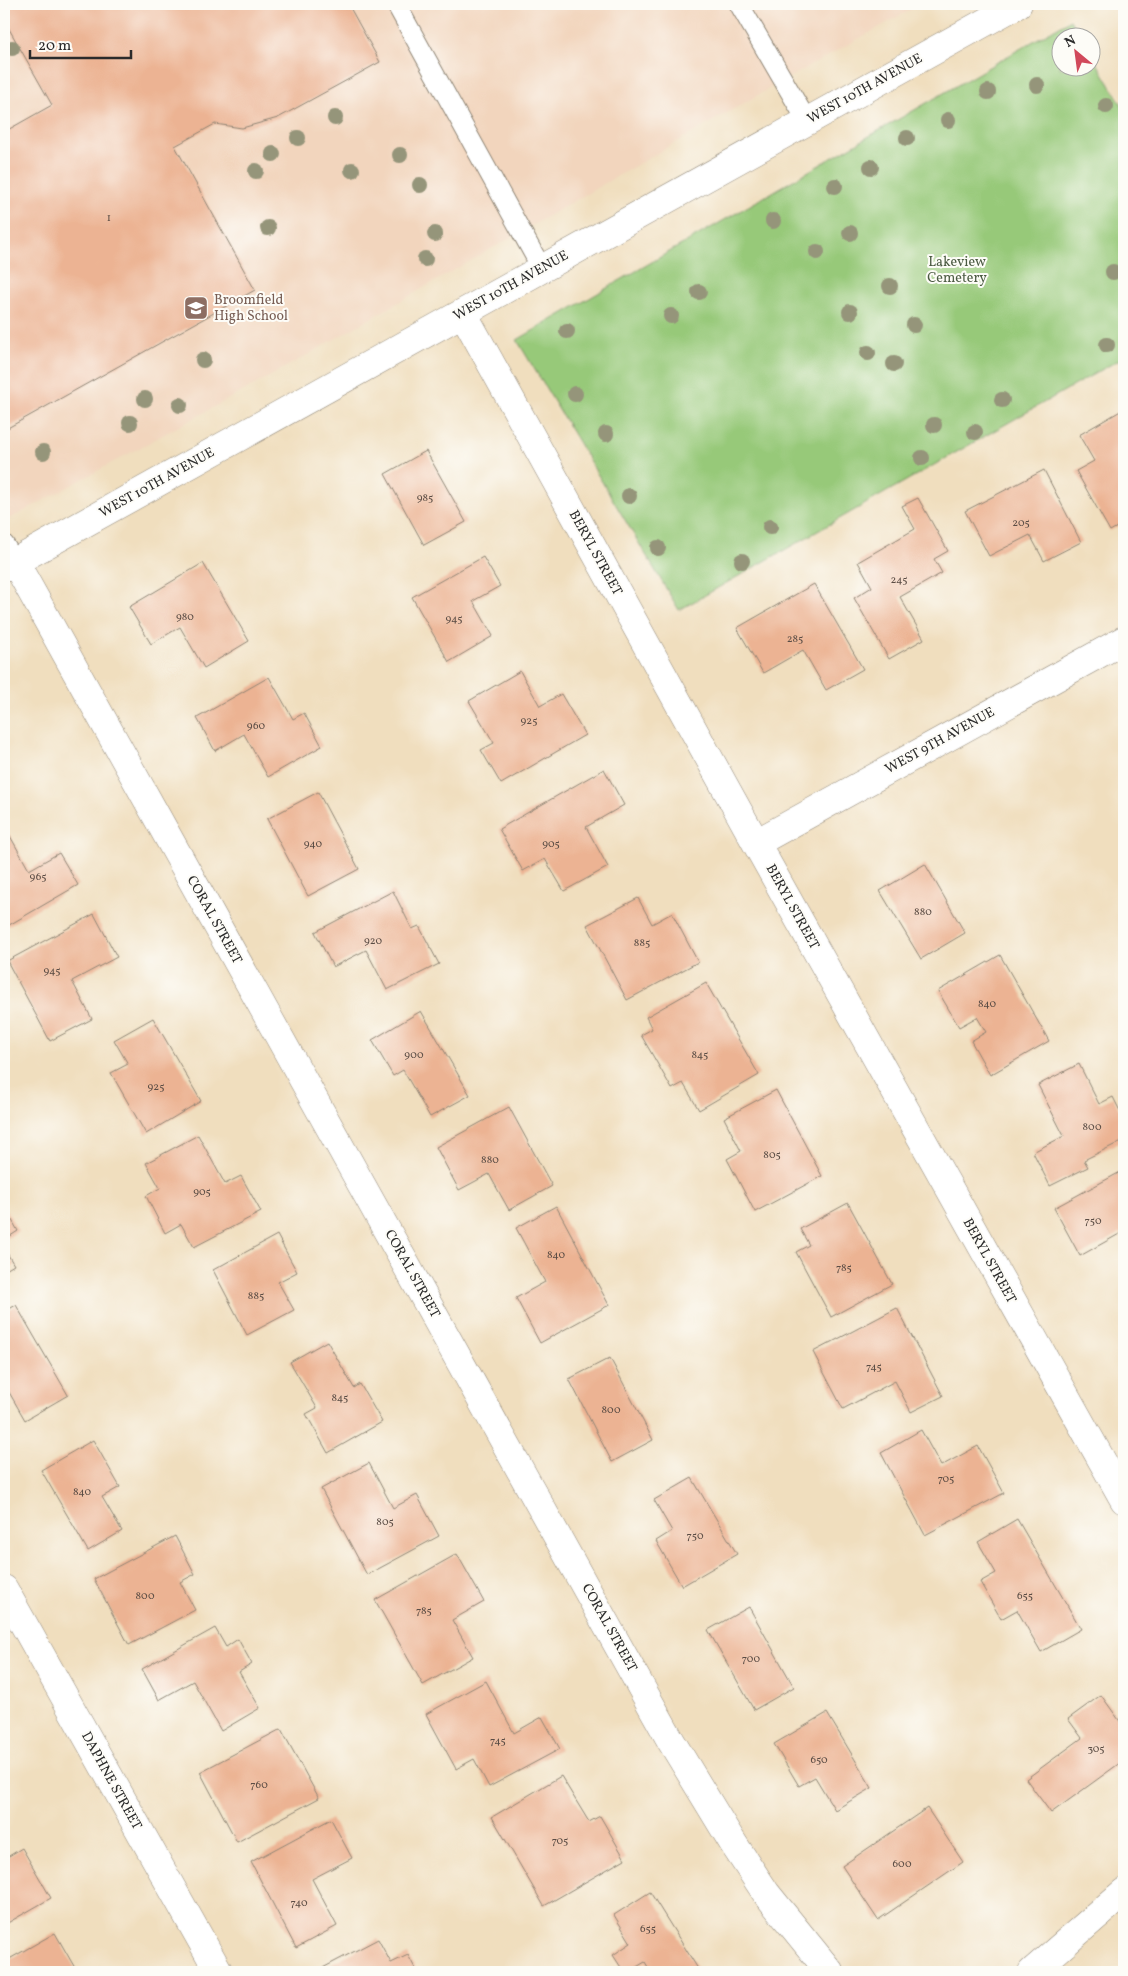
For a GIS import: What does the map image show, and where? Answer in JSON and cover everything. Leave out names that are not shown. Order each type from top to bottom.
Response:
[{"type":"street","name":"WEST 10TH AVENUE","points":[[7,558],[463,313],[1018,4]]},
{"type":"street","name":"BERYL STREET","points":[[463,313],[756,843],[1124,1500]]},
{"type":"street","name":"CORAL STREET","points":[[7,558],[732,1844],[766,1893],[830,1972]]},
{"type":"street","name":"WEST 9TH AVENUE","points":[[756,843],[1124,640]]},
{"type":"street","name":"DAPHNE STREET","points":[[4,1589],[219,1972]]},
{"type":"street","points":[[1032,1972],[1124,1892]]},
{"type":"lane","points":[[396,4],[542,269]]},
{"type":"lane","points":[[739,4],[807,121]]},
{"type":"shaded area","name":"Broomfield High School","points":[[4,4],[921,4],[765,91],[274,374],[4,522]]},
{"type":"green space","name":"Lakeview Cemetery","points":[[1070,20],[1075,28],[1056,28]]},
{"type":"green space","name":"Lakeview Cemetery","points":[[1050,32],[1050,78],[1100,78],[1100,68],[1124,108],[1124,357],[679,610],[517,340]]},
{"type":"building","points":[[4,4],[348,4],[380,62],[278,118],[242,128],[215,124],[175,146],[255,290],[4,430],[4,132],[52,105],[4,20]]},
{"type":"building","points":[[1124,409],[1124,469],[1121,471],[1124,477],[1124,523],[1110,531],[1076,471],[1094,461],[1079,435]]},
{"type":"building","points":[[426,451],[466,522],[424,545],[385,474]]},
{"type":"building","points":[[1044,470],[1081,542],[1044,561],[1030,535],[989,556],[965,511]]},
{"type":"building","points":[[918,498],[948,551],[934,559],[942,573],[900,597],[924,639],[889,659],[854,598],[872,587],[858,562],[915,529],[902,506]]},
{"type":"building","points":[[483,557],[500,586],[473,601],[493,636],[449,662],[412,597]]},
{"type":"building","points":[[203,563],[249,641],[204,668],[180,627],[151,644],[129,607]]},
{"type":"building","points":[[814,584],[863,669],[826,690],[803,650],[763,673],[737,628]]},
{"type":"building","points":[[520,671],[540,706],[561,694],[585,735],[501,784],[481,750],[494,743],[469,701]]},
{"type":"building","points":[[269,677],[293,719],[304,713],[322,746],[268,777],[244,734],[215,751],[197,718]]},
{"type":"building","points":[[604,769],[624,805],[586,827],[608,867],[564,891],[545,859],[523,871],[499,829]]},
{"type":"building","points":[[318,792],[359,869],[308,896],[267,819]]},
{"type":"building","points":[[5,827],[29,870],[59,853],[78,885],[4,928]]},
{"type":"building","points":[[925,864],[965,933],[921,959],[880,891]]},
{"type":"building","points":[[393,891],[412,929],[419,926],[439,964],[387,990],[366,950],[333,967],[315,932]]},
{"type":"building","points":[[638,898],[652,924],[672,913],[698,962],[627,1000],[587,925]]},
{"type":"building","points":[[94,914],[117,957],[72,981],[92,1019],[50,1041],[7,961]]},
{"type":"building","points":[[1000,955],[1049,1041],[990,1075],[971,1041],[986,1032],[977,1017],[959,1027],[938,991]]},
{"type":"building","points":[[706,983],[759,1075],[699,1110],[683,1083],[672,1089],[641,1035],[652,1029],[646,1017]]},
{"type":"building","points":[[421,1011],[470,1095],[430,1117],[403,1070],[393,1076],[372,1040]]},
{"type":"building","points":[[153,1018],[201,1101],[146,1134],[111,1073],[128,1064],[114,1040]]},
{"type":"building","points":[[1079,1064],[1099,1104],[1113,1097],[1124,1119],[1124,1140],[1084,1160],[1088,1167],[1050,1186],[1033,1152],[1064,1136],[1038,1085]]},
{"type":"building","points":[[776,1090],[822,1176],[755,1212],[727,1159],[741,1151],[724,1118]]},
{"type":"building","points":[[509,1107],[552,1186],[509,1210],[489,1174],[459,1190],[436,1147]]},
{"type":"building","points":[[198,1135],[225,1184],[241,1176],[261,1212],[194,1247],[181,1224],[165,1233],[146,1196],[160,1188],[146,1163]]},
{"type":"building","points":[[1124,1170],[1124,1240],[1121,1233],[1080,1256],[1054,1208]]},
{"type":"building","points":[[848,1203],[892,1284],[831,1317],[796,1252],[809,1245],[800,1229]]},
{"type":"building","points":[[4,1206],[18,1231],[4,1240]]},
{"type":"building","points":[[556,1206],[609,1305],[540,1343],[516,1298],[545,1282],[516,1228]]},
{"type":"building","points":[[277,1235],[297,1272],[278,1282],[294,1310],[247,1335],[213,1270]]},
{"type":"building","points":[[4,1248],[14,1265],[4,1271]]},
{"type":"building","points":[[16,1305],[68,1395],[25,1420],[6,1387],[4,1388],[4,1312]]},
{"type":"building","points":[[897,1308],[943,1396],[911,1412],[895,1381],[843,1409],[813,1352]]},
{"type":"building","points":[[327,1341],[354,1388],[360,1384],[382,1422],[328,1453],[306,1414],[317,1408],[290,1362]]},
{"type":"building","points":[[610,1358],[653,1440],[612,1462],[569,1379]]},
{"type":"building","points":[[921,1430],[941,1466],[978,1446],[1004,1493],[925,1535],[881,1453]]},
{"type":"building","points":[[93,1440],[120,1487],[102,1497],[122,1531],[88,1551],[41,1470]]},
{"type":"building","points":[[369,1463],[393,1508],[417,1495],[439,1536],[367,1575],[321,1489]]},
{"type":"building","points":[[692,1478],[737,1554],[682,1586],[656,1541],[672,1531],[654,1500]]},
{"type":"building","points":[[1017,1519],[1081,1629],[1041,1652],[1017,1610],[1001,1619],[980,1582],[996,1573],[978,1542]]},
{"type":"building","points":[[175,1536],[195,1574],[180,1582],[195,1610],[129,1645],[94,1579]]},
{"type":"building","points":[[457,1554],[484,1602],[452,1620],[473,1657],[423,1685],[375,1600]]},
{"type":"building","points":[[749,1607],[794,1687],[754,1710],[708,1630]]},
{"type":"building","points":[[215,1628],[226,1647],[238,1639],[252,1664],[239,1672],[260,1708],[221,1731],[193,1681],[159,1700],[142,1669]]},
{"type":"building","points":[[486,1681],[514,1733],[542,1717],[560,1749],[489,1787],[474,1759],[456,1769],[426,1714]]},
{"type":"building","points":[[1101,1695],[1124,1727],[1124,1760],[1051,1813],[1026,1779],[1082,1738],[1068,1719]]},
{"type":"building","points":[[827,1713],[872,1788],[835,1810],[815,1777],[799,1786],[774,1744]]},
{"type":"building","points":[[281,1729],[319,1798],[237,1842],[200,1772]]},
{"type":"building","points":[[561,1776],[589,1822],[600,1816],[625,1859],[544,1906],[492,1817]]},
{"type":"building","points":[[927,1808],[963,1862],[878,1920],[842,1866]]},
{"type":"building","points":[[331,1819],[352,1858],[312,1879],[337,1926],[296,1948],[251,1862]]},
{"type":"building","points":[[22,1848],[51,1898],[4,1925],[4,1859]]},
{"type":"building","points":[[650,1892],[700,1972],[651,1972],[645,1962],[628,1972],[624,1972],[613,1955],[631,1943],[614,1915]]},
{"type":"building","points":[[55,1933],[75,1968],[69,1972],[4,1972],[4,1962]]},
{"type":"building","points":[[378,1939],[391,1963],[408,1955],[417,1972],[315,1972]]},
{"type":"place","name":"Broomfield High School","points":[[196,308]]}]
